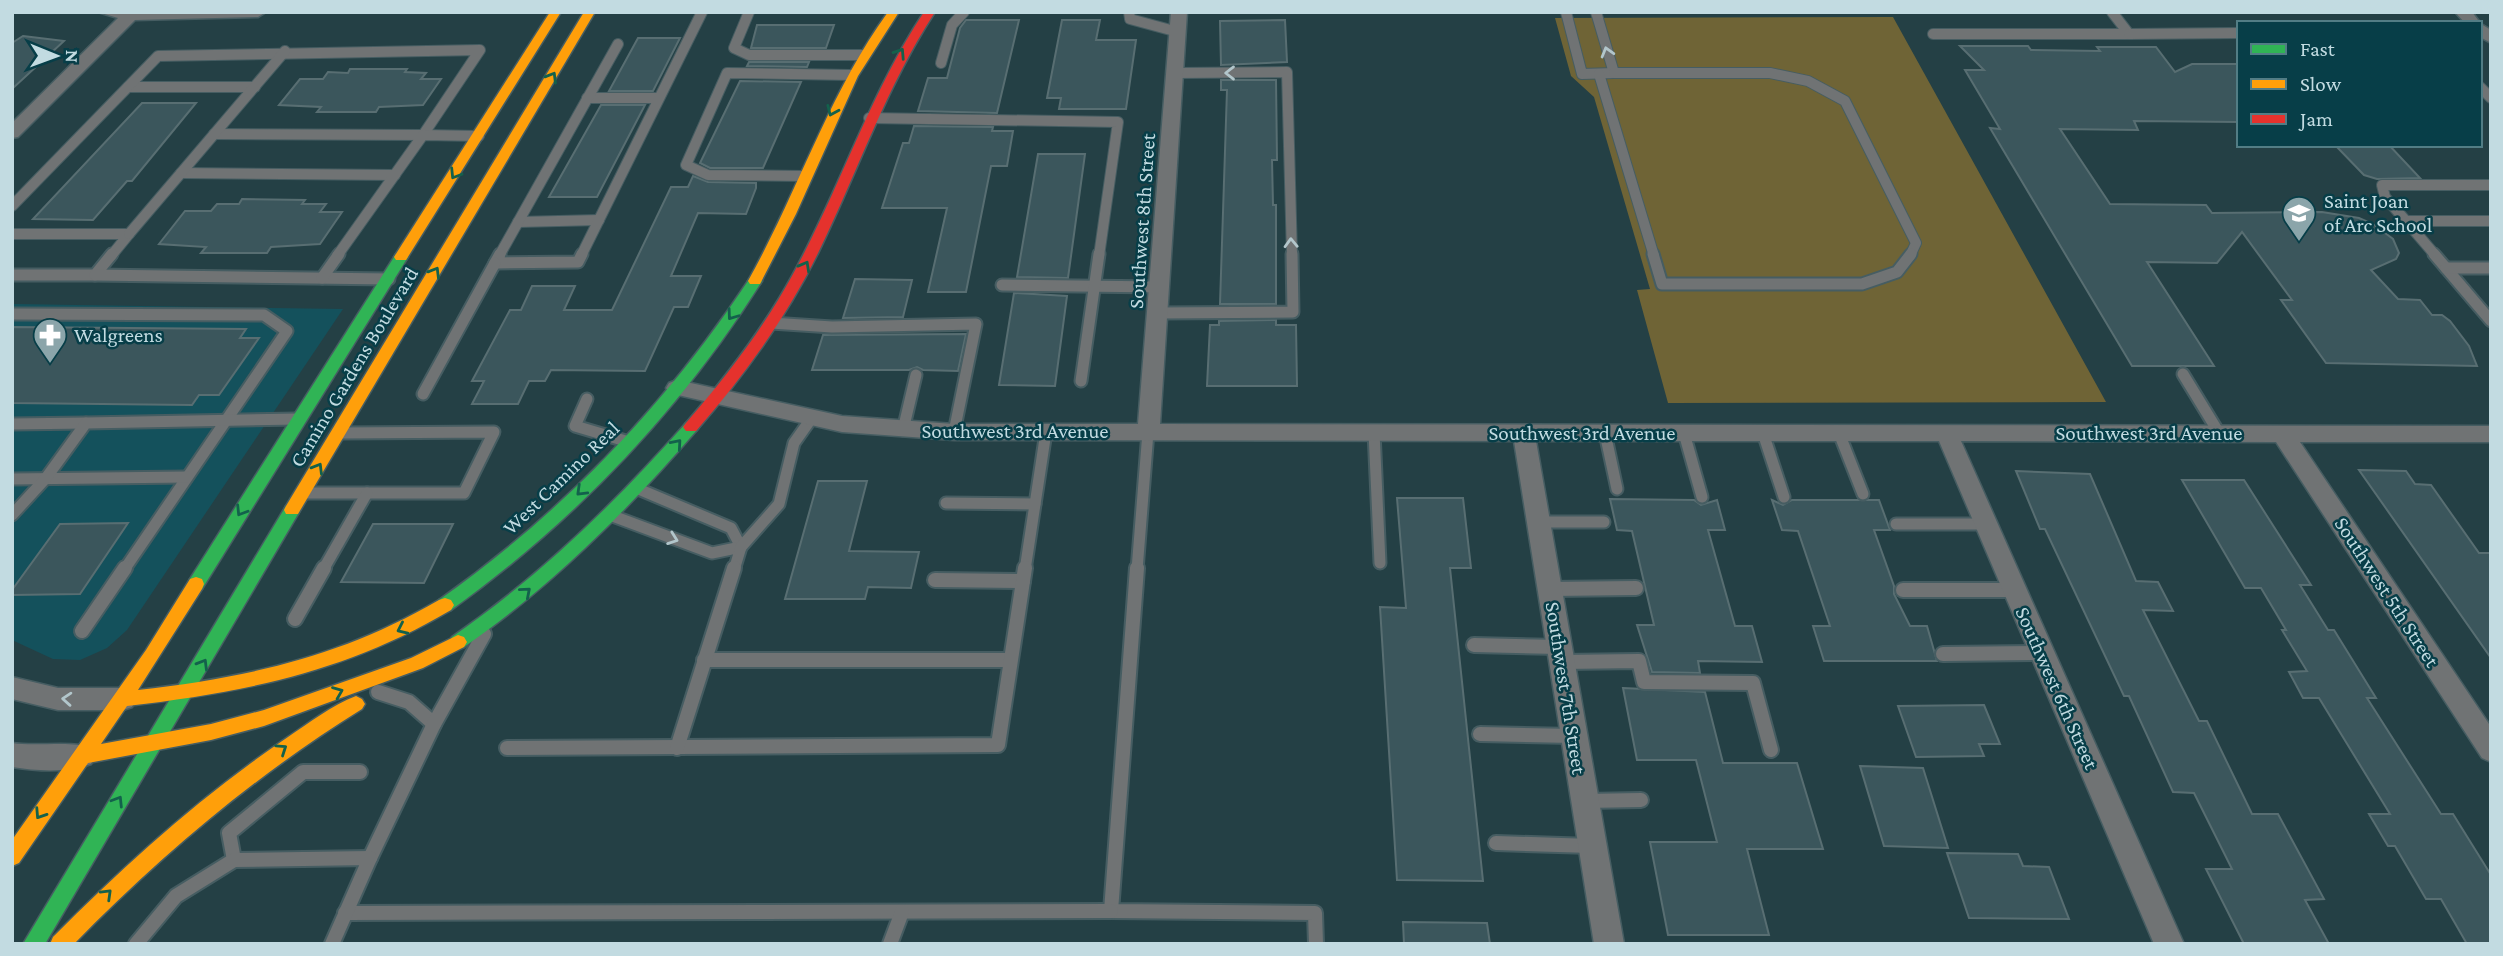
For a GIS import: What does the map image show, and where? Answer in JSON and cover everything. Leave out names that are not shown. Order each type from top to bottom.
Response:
[{"type":"street","points":[[106,12],[258,12]]},
{"type":"street","name":"Camino Gardens Boulevard","points":[[123,699],[556,12]]},
{"type":"street","name":"Camino Gardens Boulevard","points":[[155,743],[590,12]]},
{"type":"street","name":"West Camino Real","points":[[123,699],[241,685],[308,668],[416,623],[469,589],[501,564],[629,442],[677,388],[742,302],[766,262],[807,176],[839,97],[863,55],[894,12]]},
{"type":"street","points":[[60,944],[117,884],[192,817],[258,765],[314,727],[378,692],[493,617],[555,567],[636,488],[716,397],[771,323],[824,230],[867,118],[895,61],[930,12]]},
{"type":"street","name":"Southwest 8th Street","points":[[1148,432],[1161,288],[1179,12]]},
{"type":"street","points":[[12,133],[133,14]]},
{"type":"street","points":[[347,345],[392,344]]},
{"type":"street","name":"Southwest 3rd Avenue","points":[[677,388],[811,419],[903,430],[954,432],[2491,434]]},
{"type":"street","name":"Southwest 7th Street","points":[[1524,433],[1609,944]]},
{"type":"street","name":"Southwest 6th Street","points":[[1946,433],[2169,944]]},
{"type":"street","name":"Southwest 5th Street","points":[[2282,433],[2491,750]]},
{"type":"street","points":[[12,755],[35,759],[82,756],[242,724],[313,702],[429,658]]},
{"type":"street","points":[[12,688],[58,699],[123,699]]},
{"type":"street","points":[[12,857],[123,699]]},
{"type":"street","points":[[33,944],[155,743]]},
{"type":"lane","points":[[495,263],[578,262],[702,12]]},
{"type":"lane","points":[[749,12],[734,48],[749,55],[863,55]]},
{"type":"lane","points":[[941,63],[953,25],[964,12]]},
{"type":"lane","points":[[1129,12],[1130,19],[1137,22],[1178,32]]},
{"type":"lane","points":[[1566,12],[1582,74],[1770,73],[1808,81],[1845,101],[1916,243],[1908,266],[1888,278],[1862,284],[1662,284],[1599,74]]},
{"type":"lane","points":[[1596,12],[1614,74]]},
{"type":"lane","points":[[2112,12],[2129,34]]},
{"type":"lane","points":[[1933,34],[2237,33]]},
{"type":"lane","points":[[424,394],[618,44]]},
{"type":"lane","points":[[12,206],[158,56],[285,51],[481,50],[322,278]]},
{"type":"lane","points":[[95,275],[285,51]]},
{"type":"lane","points":[[1159,313],[1293,312],[1287,72],[1175,73]]},
{"type":"lane","points":[[807,176],[708,175],[686,165],[727,73],[851,75]]},
{"type":"lane","points":[[128,86],[255,87]]},
{"type":"lane","points":[[587,98],[657,98]]},
{"type":"lane","points":[[867,118],[1118,122],[1081,381]]},
{"type":"lane","points":[[214,134],[479,136]]},
{"type":"lane","points":[[181,173],[395,175]]},
{"type":"lane","points":[[2490,320],[2385,197],[2382,185],[2491,185]]},
{"type":"lane","points":[[518,222],[599,220]]},
{"type":"lane","points":[[2406,221],[2491,221]]},
{"type":"lane","points":[[12,234],[129,234]]},
{"type":"lane","points":[[2446,268],[2491,268]]},
{"type":"lane","points":[[12,275],[389,278]]},
{"type":"lane","points":[[1002,285],[1161,288]]},
{"type":"lane","points":[[12,314],[264,314],[287,331],[82,631]]},
{"type":"lane","points":[[771,323],[832,327],[976,324],[954,432]]},
{"type":"lane","points":[[2183,374],[2219,433]]},
{"type":"lane","points":[[903,430],[916,375]]},
{"type":"lane","points":[[587,399],[575,426],[629,442]]},
{"type":"lane","points":[[12,424],[298,419]]},
{"type":"lane","points":[[677,748],[741,547],[779,504],[794,443],[811,419]]},
{"type":"lane","points":[[12,515],[46,478],[86,423]]},
{"type":"lane","points":[[303,493],[464,493],[494,432],[339,433]]},
{"type":"lane","points":[[508,748],[998,745],[1046,432]]},
{"type":"lane","points":[[1111,911],[1148,432]]},
{"type":"lane","points":[[1374,432],[1380,563]]},
{"type":"lane","points":[[1605,433],[1617,489]]},
{"type":"lane","points":[[1684,433],[1702,497]]},
{"type":"lane","points":[[1763,433],[1784,496]]},
{"type":"lane","points":[[1839,433],[1863,494]]},
{"type":"lane","points":[[12,479],[187,477]]},
{"type":"lane","points":[[636,488],[731,528],[741,547]]},
{"type":"lane","points":[[295,619],[367,493]]},
{"type":"lane","points":[[946,503],[1035,504]]},
{"type":"lane","points":[[610,515],[712,553],[741,547]]},
{"type":"lane","points":[[1539,523],[1604,522]]},
{"type":"lane","points":[[1896,524],[1985,524]]},
{"type":"lane","points":[[936,580],[1023,581]]},
{"type":"lane","points":[[1550,589],[1636,588]]},
{"type":"lane","points":[[1903,590],[2014,590]]},
{"type":"lane","points":[[332,944],[434,724],[493,617]]},
{"type":"lane","points":[[1474,645],[1639,661],[1644,682],[1753,683],[1771,750]]},
{"type":"lane","points":[[1943,654],[2042,653]]},
{"type":"lane","points":[[704,660],[1010,660]]},
{"type":"lane","points":[[378,692],[397,693],[408,699],[434,724]]},
{"type":"lane","points":[[1480,734],[1574,736]]},
{"type":"lane","points":[[234,860],[229,833],[303,772],[360,772]]},
{"type":"lane","points":[[1585,801],[1641,800]]},
{"type":"lane","points":[[1496,843],[1592,846]]},
{"type":"lane","points":[[136,944],[176,895],[234,860],[370,858]]},
{"type":"lane","points":[[891,944],[902,912]]},
{"type":"lane","points":[[345,913],[1315,913],[1316,944]]},
{"type":"shaded area","points":[[1893,17],[2106,402],[1668,403],[1637,290],[1650,289],[1594,97],[1571,76],[1555,18]]},
{"type":"shaded area","points":[[12,304],[343,309],[127,630],[107,648],[80,660],[53,659],[12,640]]},
{"type":"building","points":[[966,20],[1019,20],[997,113],[918,111],[928,78],[947,78],[960,28]]},
{"type":"building","points":[[1062,20],[1100,20],[1096,40],[1136,40],[1126,109],[1059,109],[1061,98],[1047,98]]},
{"type":"building","points":[[1285,20],[1287,62],[1221,65],[1220,21]]},
{"type":"building","points":[[757,25],[834,25],[826,48],[751,48]]},
{"type":"building","points":[[23,36],[64,41],[12,89],[12,43]]},
{"type":"building","points":[[638,38],[680,38],[653,91],[609,91]]},
{"type":"building","points":[[1960,46],[2028,46],[2031,50],[2100,51],[2097,47],[2156,47],[2175,72],[2192,64],[2237,64],[2237,122],[2134,121],[2138,130],[2060,129],[2110,204],[2206,205],[2212,213],[2322,212],[2359,218],[2373,224],[2393,239],[2399,253],[2396,259],[2371,270],[2398,299],[2420,300],[2432,315],[2442,315],[2450,321],[2469,346],[2477,366],[2326,363],[2281,300],[2292,300],[2242,232],[2217,263],[2147,262],[2214,366],[2132,366],[1990,128],[2000,129],[1965,70],[1984,70]]},
{"type":"building","points":[[749,62],[809,62],[807,67],[747,66]]},
{"type":"building","points":[[350,69],[407,69],[405,72],[426,73],[421,79],[441,79],[423,105],[379,107],[376,112],[317,112],[321,107],[279,105],[300,79],[323,79],[328,72],[348,73]]},
{"type":"building","points":[[1221,80],[1276,80],[1277,160],[1272,160],[1273,205],[1276,205],[1276,304],[1220,304],[1227,90],[1221,90]]},
{"type":"building","points":[[740,81],[801,82],[763,168],[710,168],[700,163]]},
{"type":"building","points":[[142,103],[196,103],[132,181],[127,181],[93,220],[33,219]]},
{"type":"building","points":[[601,105],[645,105],[597,197],[549,197]]},
{"type":"building","points":[[914,126],[993,127],[992,131],[1013,131],[1007,166],[991,166],[966,292],[928,292],[947,208],[882,208],[903,143],[909,143]]},
{"type":"building","points":[[2337,147],[2391,147],[2420,178],[2377,179],[2364,175]]},
{"type":"building","points":[[1038,154],[1085,154],[1068,278],[1017,277]]},
{"type":"building","points":[[693,176],[708,182],[756,183],[756,188],[746,214],[698,213],[671,276],[701,276],[688,307],[674,307],[645,371],[551,370],[545,381],[529,381],[518,404],[472,404],[484,381],[472,381],[510,310],[521,310],[532,286],[575,286],[564,310],[612,310],[671,187],[688,187]]},
{"type":"building","points":[[242,199],[305,200],[302,204],[326,204],[320,212],[342,212],[320,244],[271,247],[267,253],[201,253],[206,247],[159,244],[185,211],[211,211],[217,204],[239,204]]},
{"type":"building","points":[[855,279],[912,280],[903,317],[843,318]]},
{"type":"building","points":[[1014,293],[1067,296],[1055,386],[999,385]]},
{"type":"building","points":[[1276,320],[1276,325],[1296,325],[1297,386],[1207,386],[1210,325],[1219,325],[1219,321]]},
{"type":"building","points":[[12,327],[246,329],[240,338],[259,338],[219,395],[199,395],[192,405],[12,403]]},
{"type":"building","points":[[966,334],[958,371],[923,370],[917,367],[909,370],[812,370],[823,335]]},
{"type":"building","points":[[2359,470],[2406,471],[2415,484],[2431,485],[2479,553],[2491,553],[2491,658]]},
{"type":"building","points":[[2016,471],[2090,474],[2136,581],[2158,582],[2173,611],[2143,610],[2199,721],[2207,721],[2252,814],[2278,814],[2324,899],[2305,900],[2329,944],[2244,944],[2206,869],[2232,869],[2194,793],[2173,792],[2129,696],[2124,696],[2045,529],[2040,529]]},
{"type":"building","points":[[2182,480],[2244,480],[2311,585],[2300,585],[2328,630],[2334,630],[2376,698],[2367,698],[2441,814],[2453,814],[2491,875],[2491,944],[2467,944],[2441,899],[2426,899],[2395,846],[2388,846],[2369,814],[2390,814],[2319,698],[2303,698],[2289,672],[2307,671],[2282,630],[2286,630],[2261,588],[2245,588]]},
{"type":"building","points":[[818,481],[867,481],[849,551],[919,552],[911,588],[868,587],[865,599],[785,599]]},
{"type":"building","points":[[1397,498],[1463,498],[1471,568],[1450,568],[1483,881],[1397,880],[1380,607],[1406,608]]},
{"type":"building","points":[[1610,499],[1694,500],[1701,505],[1717,500],[1725,530],[1708,530],[1735,626],[1752,626],[1762,662],[1698,661],[1700,673],[1652,672],[1637,625],[1654,625],[1632,531],[1617,530]]},
{"type":"building","points":[[1772,500],[1783,505],[1792,500],[1879,500],[1890,530],[1874,530],[1894,586],[1894,594],[1910,626],[1927,626],[1937,661],[1824,661],[1813,626],[1830,626],[1798,531],[1782,530]]},
{"type":"building","points":[[128,523],[80,594],[12,595],[12,590],[60,524]]},
{"type":"building","points":[[373,524],[453,524],[424,583],[341,582]]},
{"type":"building","points":[[1623,688],[1705,692],[1723,763],[1797,763],[1823,849],[1747,849],[1769,935],[1668,935],[1650,842],[1717,842],[1696,760],[1637,760]]},
{"type":"building","points":[[1984,705],[2000,744],[1979,744],[1984,756],[1916,757],[1898,706]]},
{"type":"building","points":[[1860,766],[1923,768],[1948,848],[1884,846]]},
{"type":"building","points":[[1947,853],[2018,854],[2023,866],[2049,867],[2069,919],[1969,918]]},
{"type":"building","points":[[1403,922],[1487,923],[1490,944],[1404,944]]},
{"type":"traffic: fast","points":[[196,584],[401,257]]},
{"type":"traffic: fast","points":[[445,605],[532,539],[616,459],[656,416],[692,371],[755,281]]},
{"type":"traffic: fast","points":[[458,642],[522,595],[582,543],[691,427]]},
{"type":"traffic: fast","points":[[33,944],[292,510]]},
{"type":"traffic: slow","points":[[401,257],[556,12]]},
{"type":"traffic: slow","points":[[292,510],[590,12]]},
{"type":"traffic: slow","points":[[755,281],[774,248],[852,76],[894,12]]},
{"type":"traffic: slow","points":[[12,857],[152,655],[196,584]]},
{"type":"traffic: slow","points":[[123,699],[249,681],[290,671],[370,645],[445,605]]},
{"type":"traffic: slow","points":[[82,756],[211,732],[264,718],[417,663],[458,642]]},
{"type":"traffic: slow","points":[[60,944],[128,876],[200,814],[275,756],[356,704]]},
{"type":"traffic: jam","points":[[691,427],[742,365],[787,298],[826,221],[880,99],[911,40],[930,12]]},
{"type":"place","name":"Saint Joan of Arc School","points":[[2299,243]]},
{"type":"place","name":"Walgreens","points":[[50,365]]}]
